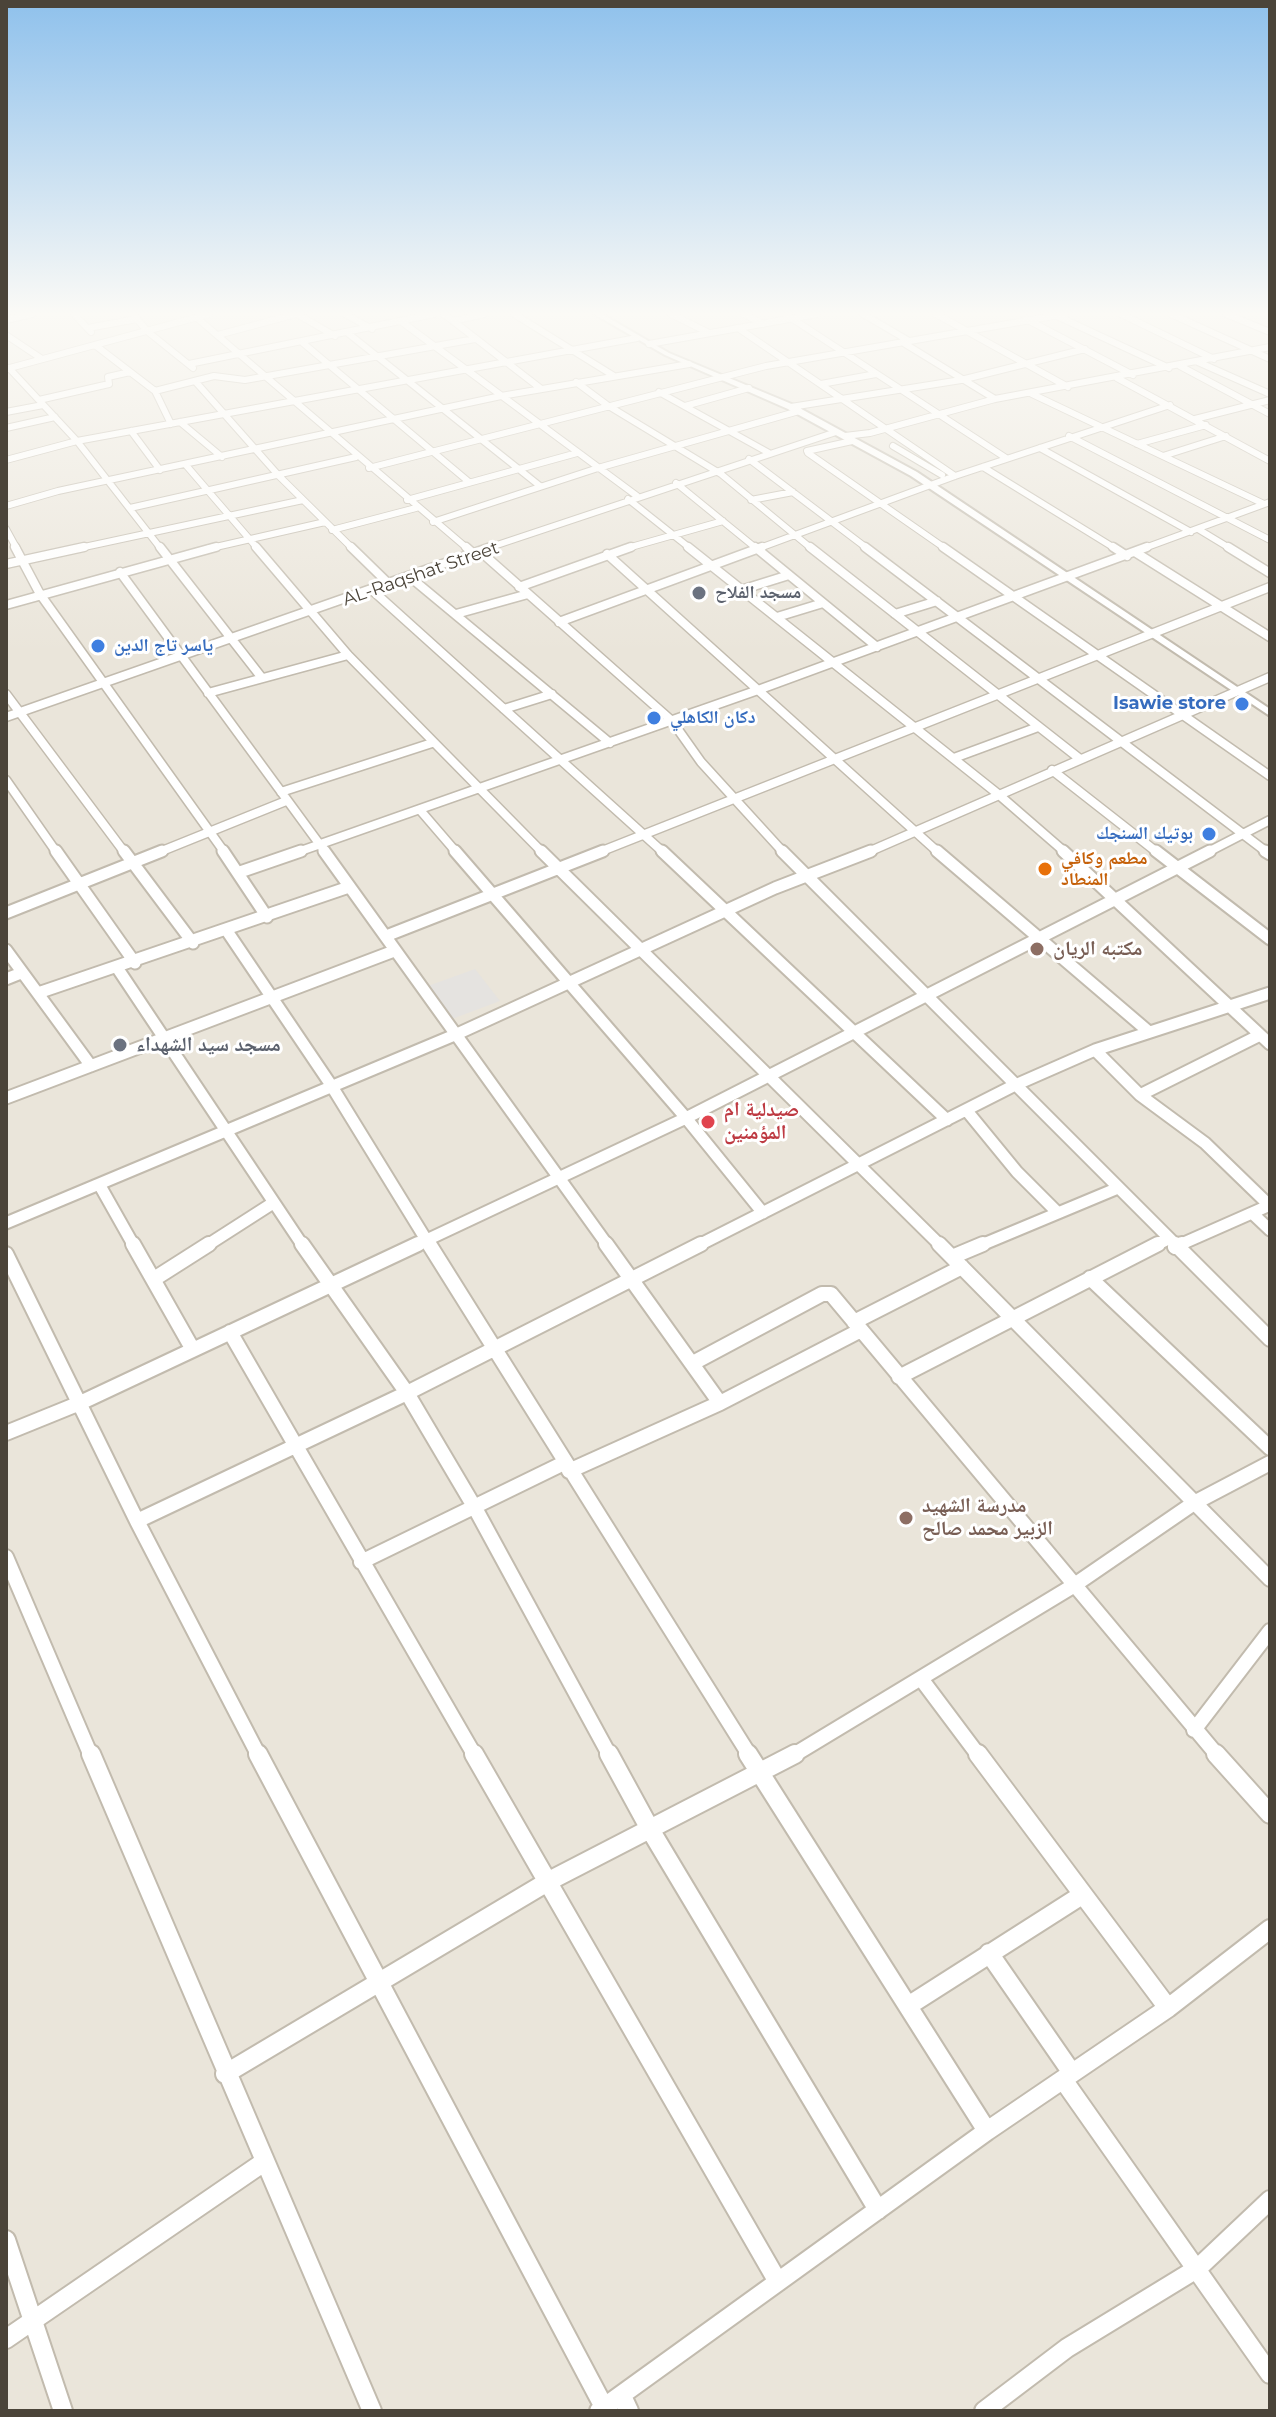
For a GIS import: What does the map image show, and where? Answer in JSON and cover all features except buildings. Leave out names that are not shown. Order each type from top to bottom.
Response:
[{"type":"street","points":[[64,427],[262,678]]},
{"type":"street","points":[[6,460],[77,441],[155,427]]},
{"type":"street","points":[[186,427],[222,457]]},
{"type":"street","points":[[236,427],[279,476],[389,584]]},
{"type":"street","points":[[323,427],[433,522],[523,590],[672,721],[701,762],[761,830],[1013,1086],[1270,1339]]},
{"type":"street","points":[[6,506],[108,480],[357,427]]},
{"type":"street","points":[[402,427],[469,482]]},
{"type":"street","points":[[466,427],[540,486]]},
{"type":"street","points":[[369,468],[526,427]]},
{"type":"street","points":[[541,427],[598,468],[676,535],[998,794],[1116,897],[1270,1044]]},
{"type":"street","points":[[643,427],[717,470],[794,535],[1080,759]]},
{"type":"street","points":[[724,427],[769,453]]},
{"type":"street","points":[[433,522],[598,468],[740,427]]},
{"type":"street","points":[[827,427],[914,474],[1270,713]]},
{"type":"street","points":[[808,453],[844,436],[891,427]]},
{"type":"street","points":[[954,427],[1006,458]]},
{"type":"street","points":[[559,622],[951,477],[1098,427]]},
{"type":"street","points":[[1102,427],[1267,503]]},
{"type":"street","points":[[1137,444],[1200,427]]},
{"type":"street","points":[[1209,427],[1270,461]]},
{"type":"street","points":[[887,428],[951,477]]},
{"type":"street","points":[[131,431],[160,470]]},
{"type":"street","points":[[1183,432],[1204,443]]},
{"type":"street","name":"AL-Raqshat Street","points":[[6,717],[676,483],[769,453],[844,436]]},
{"type":"street","points":[[1069,436],[1269,539]]},
{"type":"street","points":[[1163,456],[1226,436]]},
{"type":"street","points":[[875,453],[906,442]]},
{"type":"street","points":[[751,461],[802,446],[1270,776]]},
{"type":"street","points":[[893,446],[929,468],[951,477]]},
{"type":"street","points":[[1040,448],[1270,573]]},
{"type":"street","points":[[407,500],[577,453]]},
{"type":"street","points":[[130,508],[356,457]]},
{"type":"street","points":[[751,461],[1270,854]]},
{"type":"street","points":[[185,464],[230,513],[348,655],[432,743],[957,1262],[1270,1579]]},
{"type":"street","points":[[983,467],[1270,637]]},
{"type":"street","points":[[914,474],[929,468]]},
{"type":"street","points":[[676,483],[877,647]]},
{"type":"street","points":[[751,500],[793,492]]},
{"type":"street","points":[[6,564],[230,513],[303,500]]},
{"type":"street","points":[[240,872],[672,721],[1267,503]]},
{"type":"street","points":[[332,530],[416,508]]},
{"type":"street","points":[[456,614],[523,590],[607,554],[723,521]]},
{"type":"street","points":[[6,605],[169,558],[325,522]]},
{"type":"street","points":[[6,529],[40,594],[240,872],[267,917]]},
{"type":"street","points":[[607,554],[916,833],[1149,1032]]},
{"type":"street","points":[[120,572],[185,656],[208,693],[457,1034],[720,1403]]},
{"type":"street","points":[[744,589],[789,575]]},
{"type":"street","points":[[410,577],[610,743]]},
{"type":"street","points":[[386,936],[560,870],[995,693],[1270,587]]},
{"type":"street","points":[[372,590],[730,912],[947,1120]]},
{"type":"street","points":[[895,614],[937,601]]},
{"type":"street","points":[[777,617],[823,603]]},
{"type":"street","points":[[208,693],[348,655]]},
{"type":"street","points":[[6,1223],[457,1034],[808,875],[916,833],[1052,770],[1270,677]]},
{"type":"street","points":[[6,694],[193,943]]},
{"type":"street","points":[[504,709],[552,694]]},
{"type":"street","points":[[954,758],[1038,727]]},
{"type":"street","points":[[6,913],[135,863],[283,796],[432,743]]},
{"type":"street","points":[[1052,770],[1270,939]]},
{"type":"street","points":[[6,780],[135,963]]},
{"type":"street","points":[[420,810],[686,1118],[763,1213]]},
{"type":"street","points":[[6,1433],[80,1403],[686,1118],[855,1029],[1270,820]]},
{"type":"street","points":[[38,993],[118,969],[349,887]]},
{"type":"street","points":[[227,931],[331,1085],[567,1467],[987,2131]]},
{"type":"street","points":[[6,950],[91,1066]]},
{"type":"street","points":[[6,1098],[394,951]]},
{"type":"street","points":[[118,969],[273,1203],[407,1393],[475,1508],[651,1831],[878,2210]]},
{"type":"street","points":[[6,979],[21,973]]},
{"type":"street","points":[[137,1521],[407,1393],[1013,1086],[1095,1050],[1270,993]]},
{"type":"street","points":[[1140,1095],[1260,1035]]},
{"type":"street","points":[[899,1377],[1090,1278],[1270,1205],[1205,1143],[1140,1095],[1095,1050]]},
{"type":"street","points":[[967,1111],[1017,1172],[1057,1212]]},
{"type":"street","points":[[99,1184],[192,1348]]},
{"type":"street","points":[[361,1562],[567,1467],[720,1403],[857,1326],[957,1262],[1057,1212],[1118,1188]]},
{"type":"street","points":[[154,1279],[273,1203]]},
{"type":"street","points":[[1252,1213],[1270,1230]]},
{"type":"street","points":[[6,1254],[137,1521],[378,1986],[613,2406],[987,2131],[1168,2008],[1270,1929]]},
{"type":"street","points":[[1090,1278],[1270,1448]]},
{"type":"street","points":[[693,1363],[827,1292],[1194,1730],[1270,1814]]},
{"type":"street","points":[[230,1332],[292,1445],[549,1881],[778,2282]]},
{"type":"street","points":[[225,2074],[378,1986],[549,1881],[761,1775],[1073,1586],[1194,1503],[1270,1463]]},
{"type":"street","points":[[6,1557],[372,2411]]},
{"type":"street","points":[[1194,1730],[1270,1631]]},
{"type":"street","points":[[922,1680],[1168,2008]]},
{"type":"street","points":[[908,2006],[1082,1895]]},
{"type":"street","points":[[989,1953],[1068,2077],[1270,2374]]},
{"type":"street","points":[[6,2339],[264,2162]]},
{"type":"street","points":[[984,2411],[1067,2348],[1198,2268],[1270,2200]]},
{"type":"street","points":[[6,2240],[63,2411]]},
{"type":"shaded area","points":[[6,427],[1270,427],[1270,2411],[6,2411]]},
{"type":"shaded area","points":[[475,969],[500,1001],[452,1019],[428,986]]},
{"type":"place","name":"مسجد الفلاح","points":[[699,593]]},
{"type":"place","name":"ياسر تاج الدين","points":[[98,646]]},
{"type":"place","name":"Isawie store","points":[[1242,704]]},
{"type":"place","name":"دكان الكاهلي","points":[[654,718]]},
{"type":"place","name":"بوتيك السنجك","points":[[1209,834]]},
{"type":"place","name":"مطعم وكافي المنطاد","points":[[1045,869]]},
{"type":"place","name":"مكتبه الريان","points":[[1037,949]]},
{"type":"place","name":"مسجد سيد الشهداء","points":[[120,1045]]},
{"type":"place","name":"صيدلية ام المؤمنين","points":[[708,1122]]},
{"type":"place","name":"مدرسة الشهيد الزبير محمد صالح","points":[[906,1518]]}]
